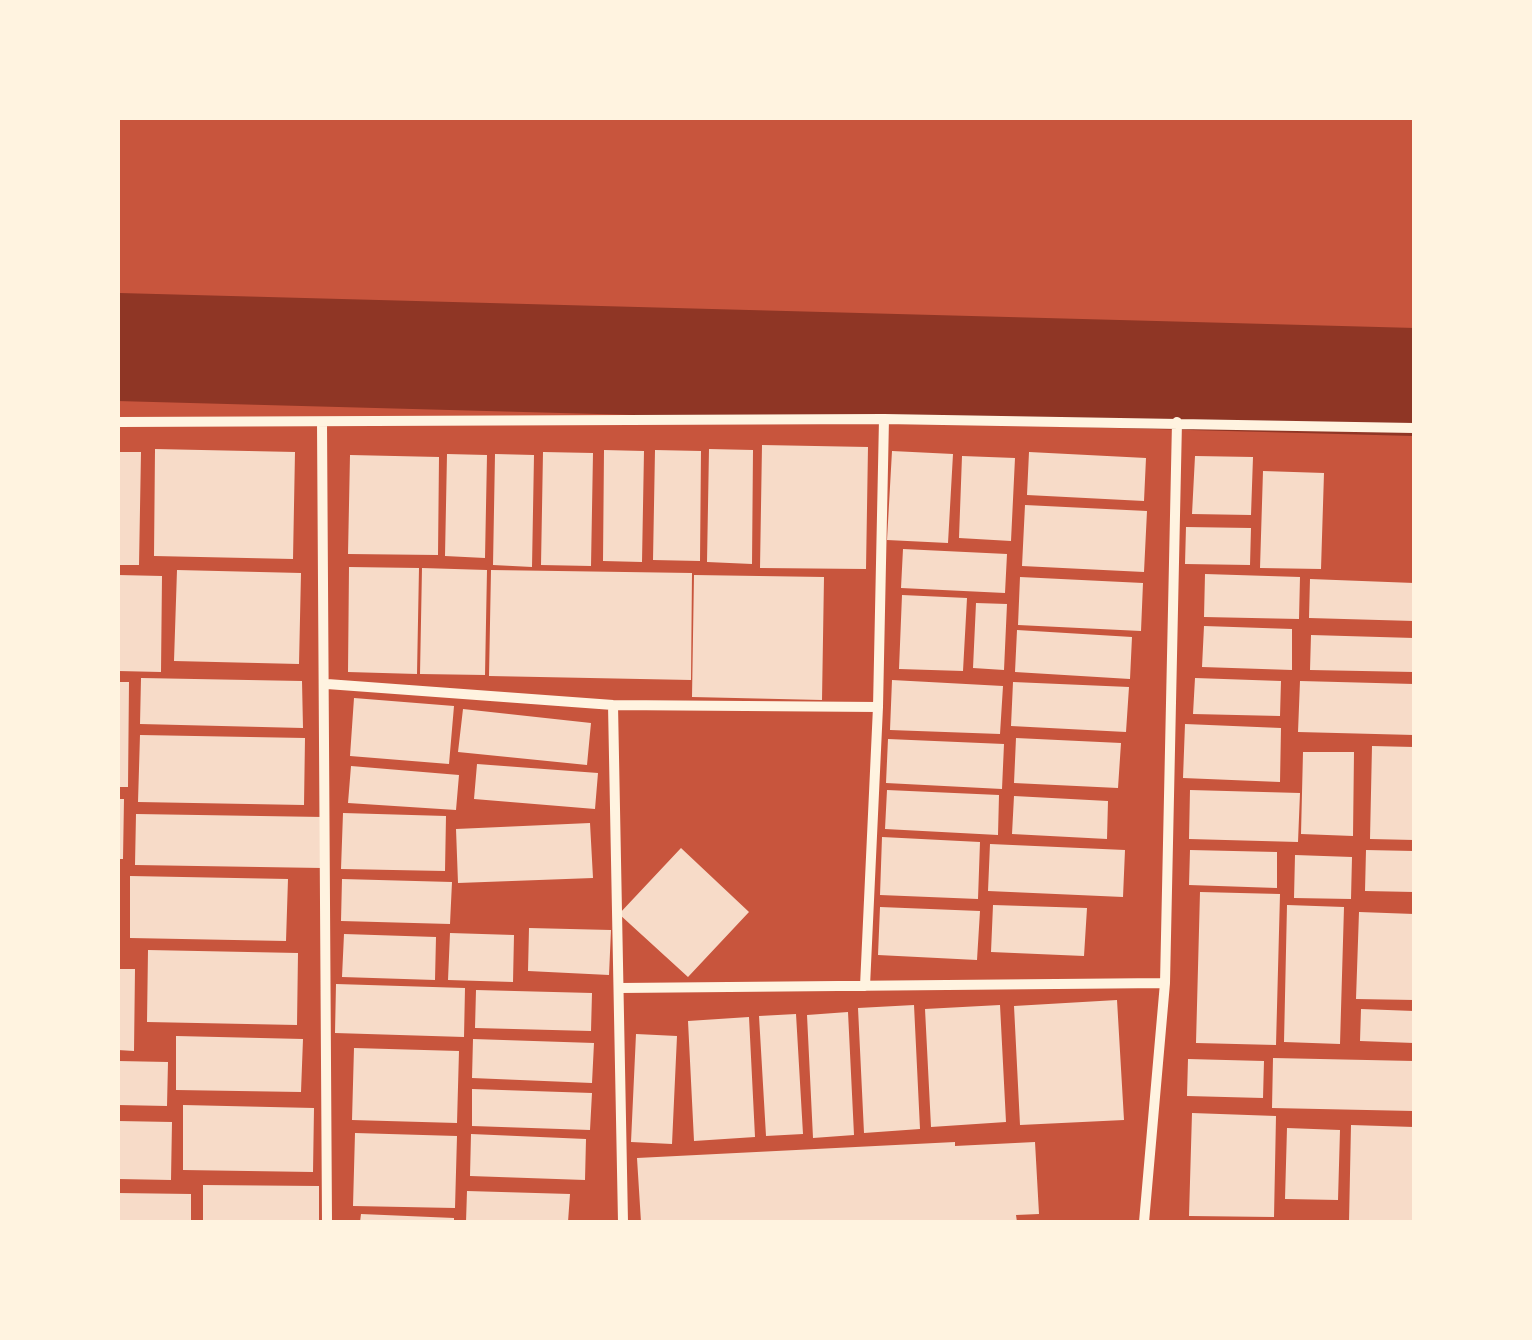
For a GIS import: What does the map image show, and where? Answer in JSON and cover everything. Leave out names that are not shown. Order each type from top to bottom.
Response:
[{"type":"street","points":[[864,986],[878,707],[884,419]]},
{"type":"street","points":[[118,422],[884,419],[1414,428]]},
{"type":"street","points":[[322,422],[327,684],[327,1222]]},
{"type":"street","points":[[1144,1222],[1165,983],[1177,422]]},
{"type":"street","points":[[327,684],[613,705],[878,707]]},
{"type":"street","points":[[613,705],[623,1222]]},
{"type":"street","points":[[620,988],[1165,983]]},
{"type":"building","points":[[762,445],[868,447],[866,569],[760,568]]},
{"type":"building","points":[[155,449],[295,452],[293,559],[154,556]]},
{"type":"building","points":[[709,449],[753,450],[752,564],[707,562]]},
{"type":"building","points":[[604,450],[644,451],[642,562],[603,561]]},
{"type":"building","points":[[655,450],[701,451],[700,561],[653,560]]},
{"type":"building","points":[[892,451],[953,454],[948,543],[887,540]]},
{"type":"building","points":[[118,452],[141,452],[139,565],[118,565]]},
{"type":"building","points":[[543,452],[593,453],[591,566],[541,565]]},
{"type":"building","points":[[1029,452],[1146,458],[1144,501],[1027,495]]},
{"type":"building","points":[[447,454],[487,455],[485,558],[445,556]]},
{"type":"building","points":[[495,454],[534,455],[532,567],[493,565]]},
{"type":"building","points":[[350,455],[439,457],[438,555],[348,554]]},
{"type":"building","points":[[962,456],[1015,458],[1011,541],[959,538]]},
{"type":"building","points":[[1195,456],[1253,457],[1251,515],[1192,514]]},
{"type":"building","points":[[1263,471],[1324,473],[1321,569],[1260,568]]},
{"type":"building","points":[[1025,505],[1147,511],[1144,572],[1022,566]]},
{"type":"building","points":[[1186,527],[1251,528],[1250,565],[1185,564]]},
{"type":"building","points":[[903,549],[1007,554],[1005,593],[901,588]]},
{"type":"building","points":[[349,567],[419,568],[417,674],[348,672]]},
{"type":"building","points":[[422,568],[487,570],[485,675],[420,674]]},
{"type":"building","points":[[177,570],[301,573],[299,664],[174,661]]},
{"type":"building","points":[[491,570],[692,573],[691,680],[489,676]]},
{"type":"building","points":[[1205,574],[1300,577],[1299,619],[1204,617]]},
{"type":"building","points":[[118,575],[162,576],[161,672],[118,671]]},
{"type":"building","points":[[694,575],[824,577],[822,700],[692,697]]},
{"type":"building","points":[[1020,577],[1143,583],[1141,631],[1018,625]]},
{"type":"building","points":[[1310,579],[1414,583],[1414,621],[1309,618]]},
{"type":"building","points":[[902,595],[967,598],[963,671],[899,669]]},
{"type":"building","points":[[976,603],[1007,604],[1004,670],[973,668]]},
{"type":"building","points":[[1204,626],[1292,629],[1292,670],[1202,667]]},
{"type":"building","points":[[1017,630],[1132,637],[1130,679],[1015,672]]},
{"type":"building","points":[[1311,635],[1414,638],[1414,672],[1310,670]]},
{"type":"building","points":[[141,678],[302,681],[303,728],[140,724]]},
{"type":"building","points":[[1195,678],[1281,681],[1280,716],[1193,714]]},
{"type":"building","points":[[892,680],[1003,686],[1000,734],[890,730]]},
{"type":"building","points":[[1300,681],[1414,684],[1414,735],[1298,732]]},
{"type":"building","points":[[118,682],[129,682],[128,787],[118,787]]},
{"type":"building","points":[[1013,682],[1129,687],[1126,732],[1011,726]]},
{"type":"building","points":[[354,698],[454,706],[449,764],[350,756]]},
{"type":"building","points":[[463,709],[591,723],[587,765],[458,752]]},
{"type":"building","points":[[1185,724],[1281,728],[1280,782],[1183,778]]},
{"type":"building","points":[[140,735],[305,738],[304,805],[138,802]]},
{"type":"building","points":[[1016,738],[1121,743],[1118,788],[1014,783]]},
{"type":"building","points":[[888,739],[1004,744],[1002,789],[886,783]]},
{"type":"building","points":[[1372,746],[1414,747],[1414,840],[1370,839]]},
{"type":"building","points":[[1303,752],[1354,752],[1353,836],[1301,834]]},
{"type":"building","points":[[477,764],[598,773],[595,809],[474,799]]},
{"type":"building","points":[[351,766],[459,775],[456,810],[348,803]]},
{"type":"building","points":[[887,790],[999,795],[998,835],[885,829]]},
{"type":"building","points":[[1190,790],[1300,793],[1298,842],[1189,839]]},
{"type":"building","points":[[1014,796],[1108,801],[1107,839],[1012,834]]},
{"type":"building","points":[[118,799],[124,799],[123,859],[118,859]]},
{"type":"building","points":[[343,813],[446,816],[445,871],[341,869]]},
{"type":"building","points":[[136,814],[323,817],[322,868],[135,865]]},
{"type":"building","points":[[590,823],[593,878],[458,883],[456,829]]},
{"type":"building","points":[[882,837],[980,842],[978,899],[880,895]]},
{"type":"building","points":[[990,844],[1125,850],[1123,897],[988,891]]},
{"type":"building","points":[[681,848],[749,912],[688,977],[619,914]]},
{"type":"building","points":[[1190,850],[1277,852],[1277,888],[1189,885]]},
{"type":"building","points":[[1366,850],[1414,851],[1414,892],[1365,891]]},
{"type":"building","points":[[1295,855],[1352,857],[1351,899],[1294,898]]},
{"type":"building","points":[[130,876],[288,879],[286,941],[130,938]]},
{"type":"building","points":[[342,879],[452,882],[450,924],[341,921]]},
{"type":"building","points":[[1200,892],[1280,894],[1276,1045],[1196,1043]]},
{"type":"building","points":[[993,905],[1087,908],[1084,956],[991,952]]},
{"type":"building","points":[[1287,905],[1344,907],[1340,1044],[1284,1042]]},
{"type":"building","points":[[880,907],[980,911],[977,960],[878,955]]},
{"type":"building","points":[[1359,912],[1414,914],[1414,1000],[1356,999]]},
{"type":"building","points":[[529,928],[611,930],[609,975],[528,971]]},
{"type":"building","points":[[450,933],[514,935],[513,982],[448,980]]},
{"type":"building","points":[[344,934],[436,937],[435,980],[342,977]]},
{"type":"building","points":[[148,950],[298,953],[297,1025],[147,1022]]},
{"type":"building","points":[[118,969],[135,969],[134,1051],[118,1050]]},
{"type":"building","points":[[336,984],[465,988],[464,1037],[335,1033]]},
{"type":"building","points":[[476,990],[592,993],[591,1031],[475,1028]]},
{"type":"building","points":[[1117,1000],[1124,1120],[1020,1125],[1014,1006]]},
{"type":"building","points":[[914,1005],[920,1129],[864,1133],[858,1008]]},
{"type":"building","points":[[1000,1005],[1006,1122],[931,1127],[925,1009]]},
{"type":"building","points":[[1361,1009],[1414,1011],[1414,1043],[1360,1041]]},
{"type":"building","points":[[848,1012],[854,1135],[813,1138],[807,1015]]},
{"type":"building","points":[[796,1014],[803,1134],[766,1136],[759,1016]]},
{"type":"building","points":[[749,1017],[755,1137],[694,1141],[688,1021]]},
{"type":"building","points":[[636,1034],[677,1036],[672,1144],[631,1142]]},
{"type":"building","points":[[176,1036],[303,1039],[301,1092],[176,1090]]},
{"type":"building","points":[[473,1039],[594,1043],[592,1083],[472,1078]]},
{"type":"building","points":[[354,1048],[459,1051],[457,1123],[352,1120]]},
{"type":"building","points":[[1273,1058],[1414,1061],[1414,1111],[1272,1108]]},
{"type":"building","points":[[1188,1059],[1264,1061],[1263,1098],[1187,1096]]},
{"type":"building","points":[[118,1061],[168,1062],[167,1106],[118,1105]]},
{"type":"building","points":[[472,1089],[592,1093],[590,1130],[472,1126]]},
{"type":"building","points":[[183,1105],[314,1108],[313,1172],[183,1170]]},
{"type":"building","points":[[1192,1113],[1276,1116],[1274,1217],[1189,1216]]},
{"type":"building","points":[[118,1121],[172,1122],[171,1180],[118,1179]]},
{"type":"building","points":[[1351,1125],[1414,1127],[1414,1222],[1349,1222]]},
{"type":"building","points":[[1287,1128],[1340,1130],[1338,1200],[1285,1199]]},
{"type":"building","points":[[355,1133],[457,1136],[455,1208],[353,1206]]},
{"type":"building","points":[[471,1134],[586,1139],[585,1180],[470,1176]]},
{"type":"building","points":[[955,1142],[955,1146],[1035,1142],[1039,1214],[1016,1215],[1017,1222],[641,1222],[637,1158]]},
{"type":"building","points":[[203,1185],[319,1186],[319,1222],[203,1222]]},
{"type":"building","points":[[467,1191],[570,1194],[568,1222],[466,1222]]},
{"type":"building","points":[[118,1193],[191,1194],[191,1222],[118,1222]]},
{"type":"building","points":[[361,1214],[454,1218],[454,1222],[360,1222]]},
{"type":"waterway","points":[[118,347],[1414,382]]}]
